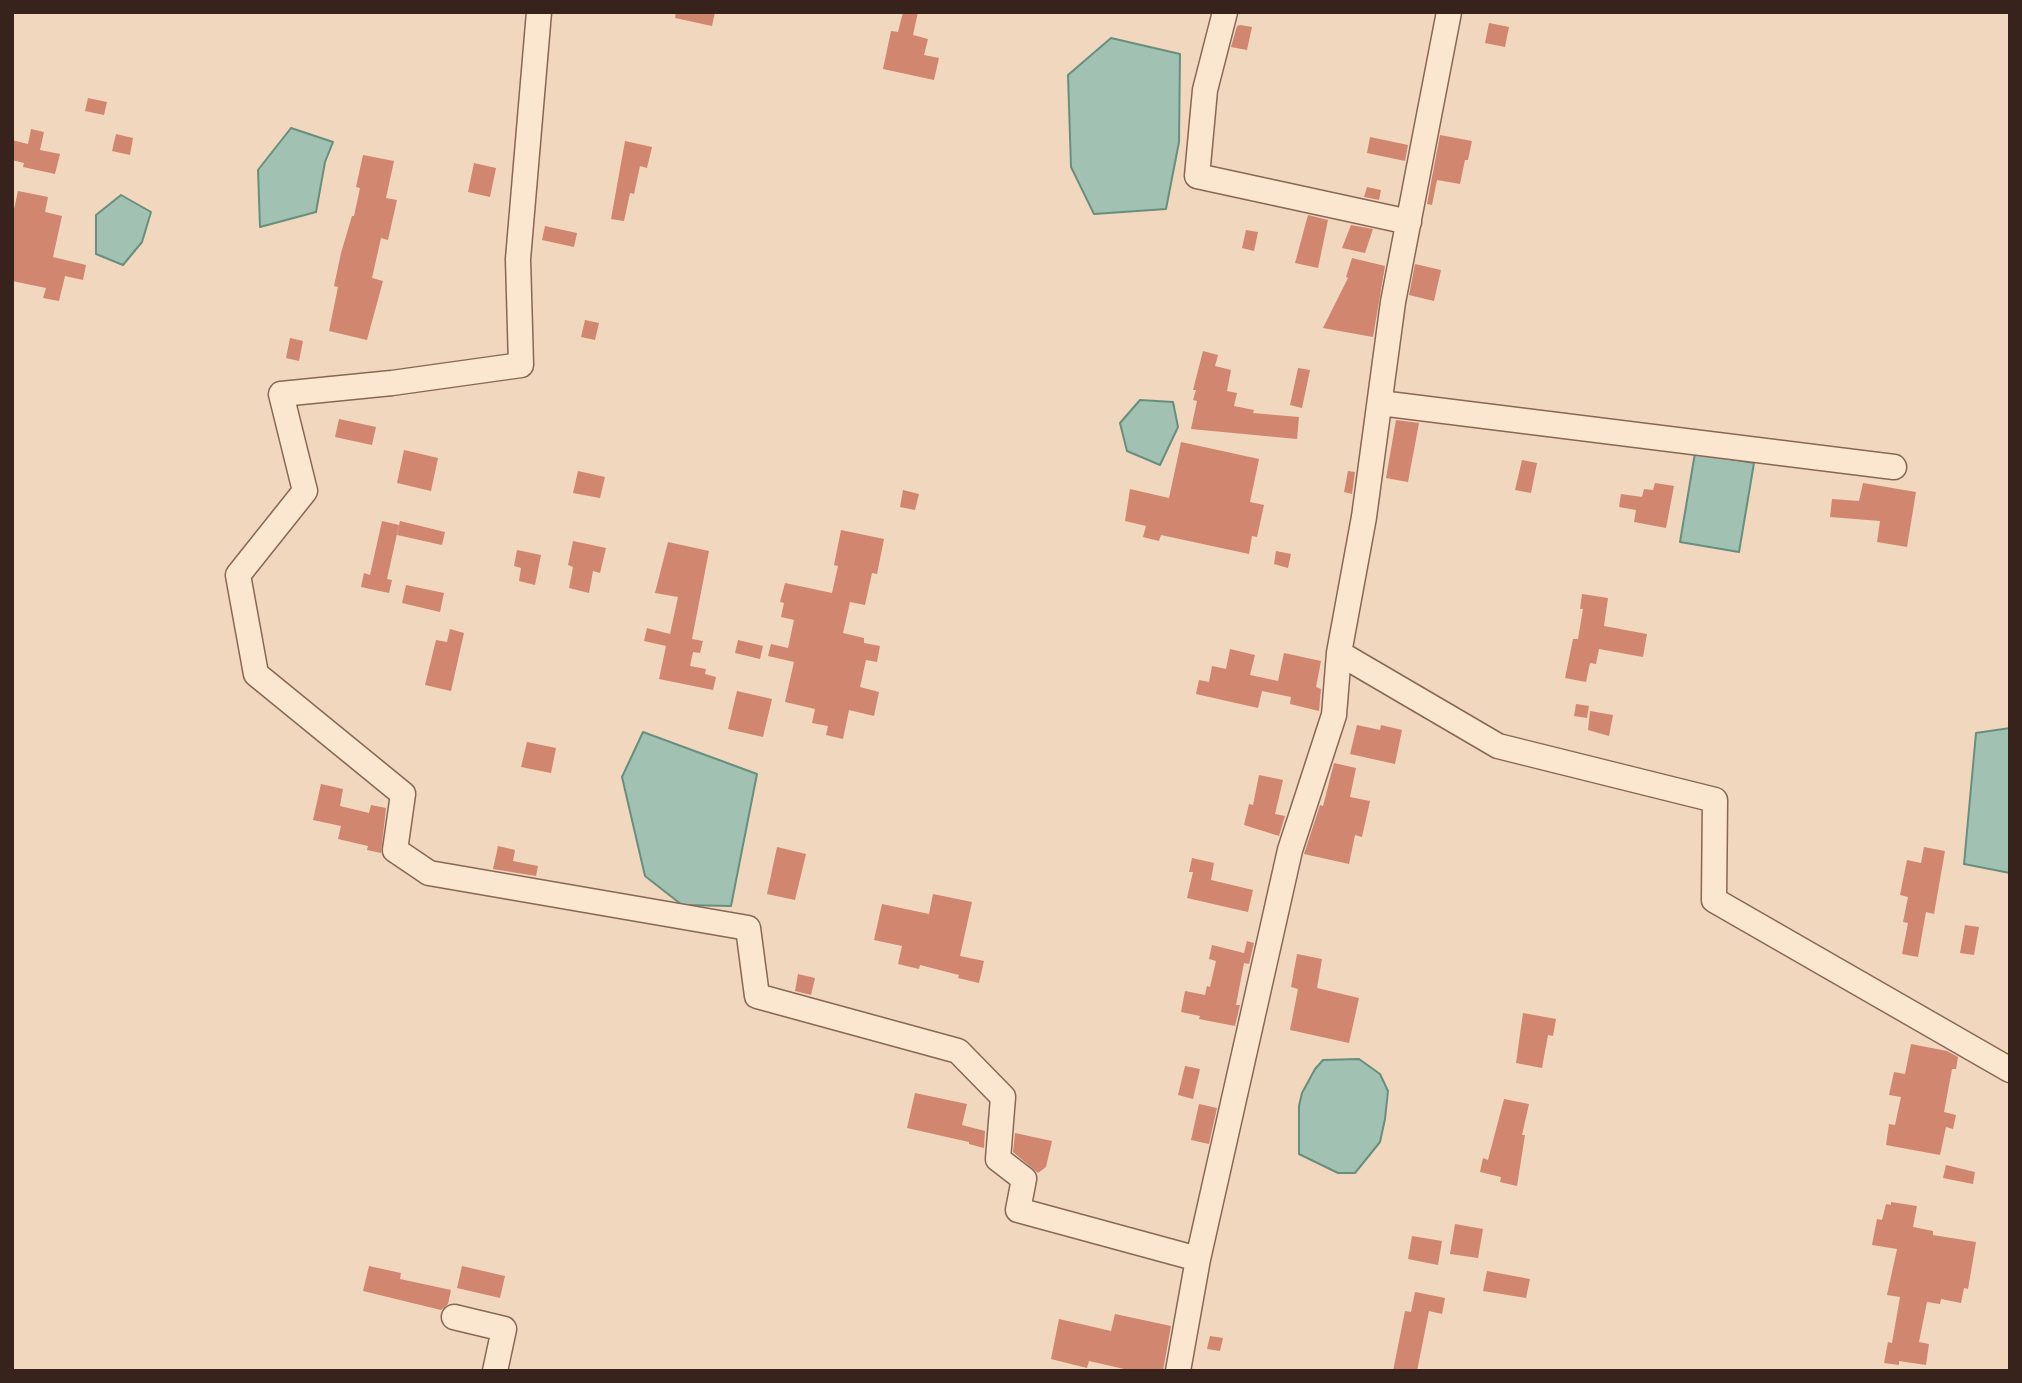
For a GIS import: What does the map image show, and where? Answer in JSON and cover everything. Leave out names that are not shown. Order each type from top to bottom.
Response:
[{"type":"street","points":[[540,12],[518,259],[521,365],[392,383],[281,394],[305,491],[238,575],[256,674],[403,794],[395,850],[429,873],[748,928],[757,996],[958,1051],[1003,1097],[998,1159],[1024,1179],[1018,1210],[1198,1259]]},
{"type":"street","points":[[1224,12],[1205,90],[1197,176],[1409,222]]},
{"type":"street","points":[[1178,1371],[1198,1259],[1290,850],[1334,715],[1339,653],[1364,517],[1394,302],[1449,12]]},
{"type":"street","points":[[1380,403],[1894,467]]},
{"type":"street","points":[[1339,653],[1498,746],[1715,800],[1714,900],[2010,1070]]},
{"type":"street","points":[[454,1317],[504,1329],[495,1371]]},
{"type":"shaded area","points":[[1111,38],[1180,54],[1179,142],[1166,209],[1094,214],[1071,167],[1068,75]]},
{"type":"shaded area","points":[[291,128],[333,142],[325,162],[316,212],[260,227],[258,170]]},
{"type":"shaded area","points":[[121,195],[151,212],[142,242],[123,265],[96,254],[96,215]]},
{"type":"shaded area","points":[[1140,400],[1173,402],[1178,427],[1160,465],[1127,451],[1120,423]]},
{"type":"shaded area","points":[[1695,453],[1754,463],[1739,552],[1680,542]]},
{"type":"shaded area","points":[[2010,728],[2010,873],[1964,864],[1976,733]]},
{"type":"shaded area","points":[[643,732],[757,774],[731,906],[682,905],[645,876],[622,777]]},
{"type":"shaded area","points":[[1359,1059],[1380,1074],[1388,1091],[1385,1119],[1380,1142],[1355,1173],[1338,1173],[1299,1154],[1299,1106],[1302,1093],[1323,1060]]},
{"type":"building","points":[[676,12],[715,12],[712,26],[675,18]]},
{"type":"building","points":[[903,12],[918,12],[913,35],[928,39],[924,55],[939,58],[934,80],[883,69],[891,31],[898,32]]},
{"type":"building","points":[[1489,23],[1509,27],[1505,47],[1485,43]]},
{"type":"building","points":[[1237,26],[1252,27],[1247,50],[1231,47]]},
{"type":"building","points":[[88,98],[107,102],[104,115],[85,111]]},
{"type":"building","points":[[31,129],[44,132],[40,150],[60,154],[55,174],[23,167],[24,163],[12,160],[12,140],[28,144]]},
{"type":"building","points":[[116,134],[133,138],[130,155],[112,151]]},
{"type":"building","points":[[1440,135],[1472,141],[1460,184],[1437,180],[1432,205],[1427,204]]},
{"type":"building","points":[[1370,137],[1408,145],[1405,161],[1367,153]]},
{"type":"building","points":[[625,141],[652,147],[647,168],[640,166],[624,221],[611,219]]},
{"type":"building","points":[[363,155],[394,161],[386,198],[397,200],[388,240],[381,238],[372,278],[383,281],[367,340],[329,331],[338,287],[334,286],[341,253],[354,216],[360,188],[356,187]]},
{"type":"building","points":[[474,163],[496,168],[490,197],[468,192]]},
{"type":"building","points":[[1367,187],[1381,190],[1379,200],[1364,197]]},
{"type":"building","points":[[18,191],[48,197],[45,212],[62,216],[53,257],[86,265],[83,280],[65,276],[59,301],[43,298],[46,288],[12,281],[12,218]]},
{"type":"building","points":[[1308,215],[1328,220],[1318,268],[1295,263]]},
{"type":"building","points":[[1351,225],[1373,229],[1365,253],[1342,248]]},
{"type":"building","points":[[545,226],[577,233],[574,247],[542,240]]},
{"type":"building","points":[[1246,230],[1258,232],[1254,251],[1242,248]]},
{"type":"building","points":[[1352,258],[1385,266],[1373,337],[1323,328],[1348,278],[1346,277]]},
{"type":"building","points":[[1415,264],[1441,270],[1434,301],[1409,295]]},
{"type":"building","points":[[585,320],[599,323],[595,340],[581,337]]},
{"type":"building","points":[[290,338],[303,341],[299,361],[286,358]]},
{"type":"building","points":[[1203,351],[1218,355],[1215,366],[1231,370],[1227,391],[1237,393],[1234,406],[1254,410],[1253,413],[1299,417],[1297,439],[1191,429],[1197,401],[1193,400],[1196,390],[1193,390]]},
{"type":"building","points":[[1298,368],[1310,370],[1302,408],[1290,405]]},
{"type":"building","points":[[339,419],[376,427],[372,445],[335,437]]},
{"type":"building","points":[[1396,420],[1419,423],[1408,482],[1386,478]]},
{"type":"building","points":[[1181,442],[1259,459],[1250,502],[1264,505],[1257,537],[1252,536],[1249,554],[1161,535],[1159,541],[1143,537],[1146,526],[1125,521],[1130,489],[1169,498]]},
{"type":"building","points":[[404,450],[438,458],[431,491],[397,483]]},
{"type":"building","points":[[1522,460],[1537,463],[1531,493],[1515,490]]},
{"type":"building","points":[[578,471],[605,477],[600,498],[573,493]]},
{"type":"building","points":[[1348,471],[1355,472],[1352,494],[1344,492]]},
{"type":"building","points":[[1655,483],[1674,486],[1666,528],[1634,522],[1636,510],[1619,507],[1621,494],[1642,497],[1644,489],[1653,490]]},
{"type":"building","points":[[1863,483],[1916,492],[1907,547],[1877,542],[1880,521],[1830,517],[1832,499],[1859,501]]},
{"type":"building","points":[[903,490],[919,494],[915,510],[900,507]]},
{"type":"building","points":[[382,521],[399,525],[387,579],[392,580],[389,593],[361,587],[364,573],[370,575]]},
{"type":"building","points":[[400,521],[445,532],[442,545],[397,535]]},
{"type":"building","points":[[841,530],[884,539],[877,574],[872,573],[865,605],[850,602],[843,633],[864,638],[864,643],[880,646],[877,662],[866,660],[860,687],[879,692],[874,716],[849,710],[843,739],[826,735],[828,726],[812,723],[815,709],[785,702],[794,662],[768,656],[771,644],[788,648],[794,620],[781,617],[784,603],[780,602],[785,583],[832,593],[838,566],[834,565]]},
{"type":"building","points":[[573,541],[606,548],[600,573],[593,571],[589,593],[569,588],[573,567],[568,565]]},
{"type":"building","points":[[668,542],[709,551],[692,639],[703,641],[700,653],[693,652],[690,666],[706,669],[705,674],[716,677],[713,690],[659,679],[666,646],[644,641],[647,628],[670,634],[678,597],[655,593]]},
{"type":"building","points":[[517,550],[541,555],[535,585],[519,581],[521,568],[514,566]]},
{"type":"building","points":[[1276,551],[1291,554],[1288,568],[1274,564]]},
{"type":"building","points":[[406,585],[444,593],[440,612],[402,603]]},
{"type":"building","points":[[1582,594],[1608,598],[1604,626],[1647,634],[1643,657],[1599,649],[1596,664],[1590,663],[1586,682],[1565,678],[1573,639],[1578,639],[1583,609],[1580,609]]},
{"type":"building","points":[[450,629],[464,633],[451,691],[425,685],[436,640],[447,642]]},
{"type":"building","points":[[738,640],[763,646],[760,659],[735,653]]},
{"type":"building","points":[[1230,649],[1255,655],[1250,675],[1278,681],[1284,653],[1321,661],[1316,687],[1321,689],[1319,711],[1290,704],[1291,697],[1262,691],[1258,708],[1196,694],[1199,680],[1209,682],[1212,666],[1226,669]]},
{"type":"building","points":[[737,691],[772,699],[763,737],[728,729]]},
{"type":"building","points":[[1576,704],[1589,706],[1587,718],[1574,716]]},
{"type":"building","points":[[1590,711],[1613,715],[1609,736],[1588,730]]},
{"type":"building","points":[[1357,725],[1380,730],[1381,725],[1402,730],[1395,764],[1350,754]]},
{"type":"building","points":[[527,742],[556,748],[551,773],[521,767]]},
{"type":"building","points":[[1334,763],[1356,768],[1350,797],[1370,801],[1362,837],[1355,835],[1349,864],[1304,854],[1320,805],[1323,806]]},
{"type":"building","points":[[1259,775],[1283,780],[1275,814],[1285,816],[1279,836],[1244,825],[1249,804],[1253,805]]},
{"type":"building","points":[[321,784],[343,789],[340,806],[369,813],[371,805],[386,808],[381,853],[367,850],[368,846],[338,839],[341,826],[313,820]]},
{"type":"building","points":[[498,846],[515,850],[513,861],[538,866],[536,876],[493,869]]},
{"type":"building","points":[[777,847],[806,854],[795,900],[767,894]]},
{"type":"building","points":[[1924,847],[1945,851],[1934,914],[1926,912],[1918,957],[1902,954],[1908,923],[1903,922],[1908,897],[1900,895],[1907,860],[1921,863]]},
{"type":"building","points":[[1192,858],[1214,863],[1211,880],[1253,890],[1248,912],[1187,898],[1193,872],[1189,872]]},
{"type":"building","points":[[933,894],[972,902],[960,956],[984,961],[979,983],[920,965],[919,969],[898,964],[902,946],[874,940],[882,904],[929,914]]},
{"type":"building","points":[[1965,925],[1979,927],[1974,955],[1960,953]]},
{"type":"building","points":[[1247,941],[1254,943],[1249,964],[1244,963],[1235,1026],[1199,1019],[1200,1016],[1181,1012],[1185,991],[1205,995],[1207,986],[1210,987],[1216,961],[1209,959],[1212,945],[1244,953]]},
{"type":"building","points":[[1297,954],[1322,959],[1317,988],[1359,998],[1349,1043],[1290,1030],[1298,989],[1291,987]]},
{"type":"building","points":[[798,974],[815,978],[811,995],[795,991]]},
{"type":"building","points":[[1523,1013],[1556,1019],[1553,1036],[1548,1035],[1542,1068],[1516,1063]]},
{"type":"building","points":[[1911,1044],[1947,1051],[1958,1057],[1956,1069],[1952,1069],[1944,1112],[1956,1115],[1953,1129],[1946,1127],[1940,1155],[1886,1145],[1889,1124],[1895,1125],[1901,1097],[1889,1095],[1894,1072],[1905,1074]]},
{"type":"building","points":[[1185,1066],[1200,1069],[1193,1099],[1178,1095]]},
{"type":"building","points":[[915,1093],[967,1104],[962,1125],[985,1131],[984,1148],[907,1128]]},
{"type":"building","points":[[1504,1099],[1529,1104],[1522,1135],[1525,1135],[1517,1186],[1500,1182],[1501,1177],[1480,1172],[1483,1158],[1488,1160]]},
{"type":"building","points":[[1199,1104],[1217,1108],[1209,1144],[1191,1140]]},
{"type":"building","points":[[1015,1133],[1052,1141],[1046,1167],[1038,1173],[1013,1152]]},
{"type":"building","points":[[1946,1165],[1975,1172],[1973,1184],[1943,1178]]},
{"type":"building","points":[[1891,1202],[1917,1206],[1913,1227],[1933,1231],[1933,1235],[1976,1242],[1968,1289],[1964,1288],[1961,1303],[1941,1299],[1940,1304],[1927,1302],[1919,1342],[1929,1344],[1926,1365],[1899,1361],[1899,1365],[1884,1363],[1888,1342],[1892,1343],[1900,1297],[1887,1295],[1897,1249],[1872,1245],[1877,1219],[1882,1220],[1886,1204],[1891,1205]]},
{"type":"building","points":[[1455,1224],[1483,1229],[1478,1258],[1450,1254]]},
{"type":"building","points":[[1412,1236],[1442,1241],[1438,1265],[1408,1259]]},
{"type":"building","points":[[369,1266],[401,1273],[400,1279],[451,1290],[448,1304],[441,1310],[363,1291]]},
{"type":"building","points":[[462,1266],[505,1276],[500,1298],[457,1288]]},
{"type":"building","points":[[1487,1271],[1530,1279],[1526,1298],[1483,1291]]},
{"type":"building","points":[[1415,1292],[1445,1298],[1442,1314],[1429,1311],[1417,1371],[1393,1371],[1405,1311],[1411,1312]]},
{"type":"building","points":[[1115,1314],[1171,1326],[1163,1371],[1133,1371],[1089,1361],[1087,1368],[1051,1359],[1059,1319],[1111,1331]]},
{"type":"building","points":[[1210,1336],[1223,1338],[1220,1351],[1207,1349]]}]
